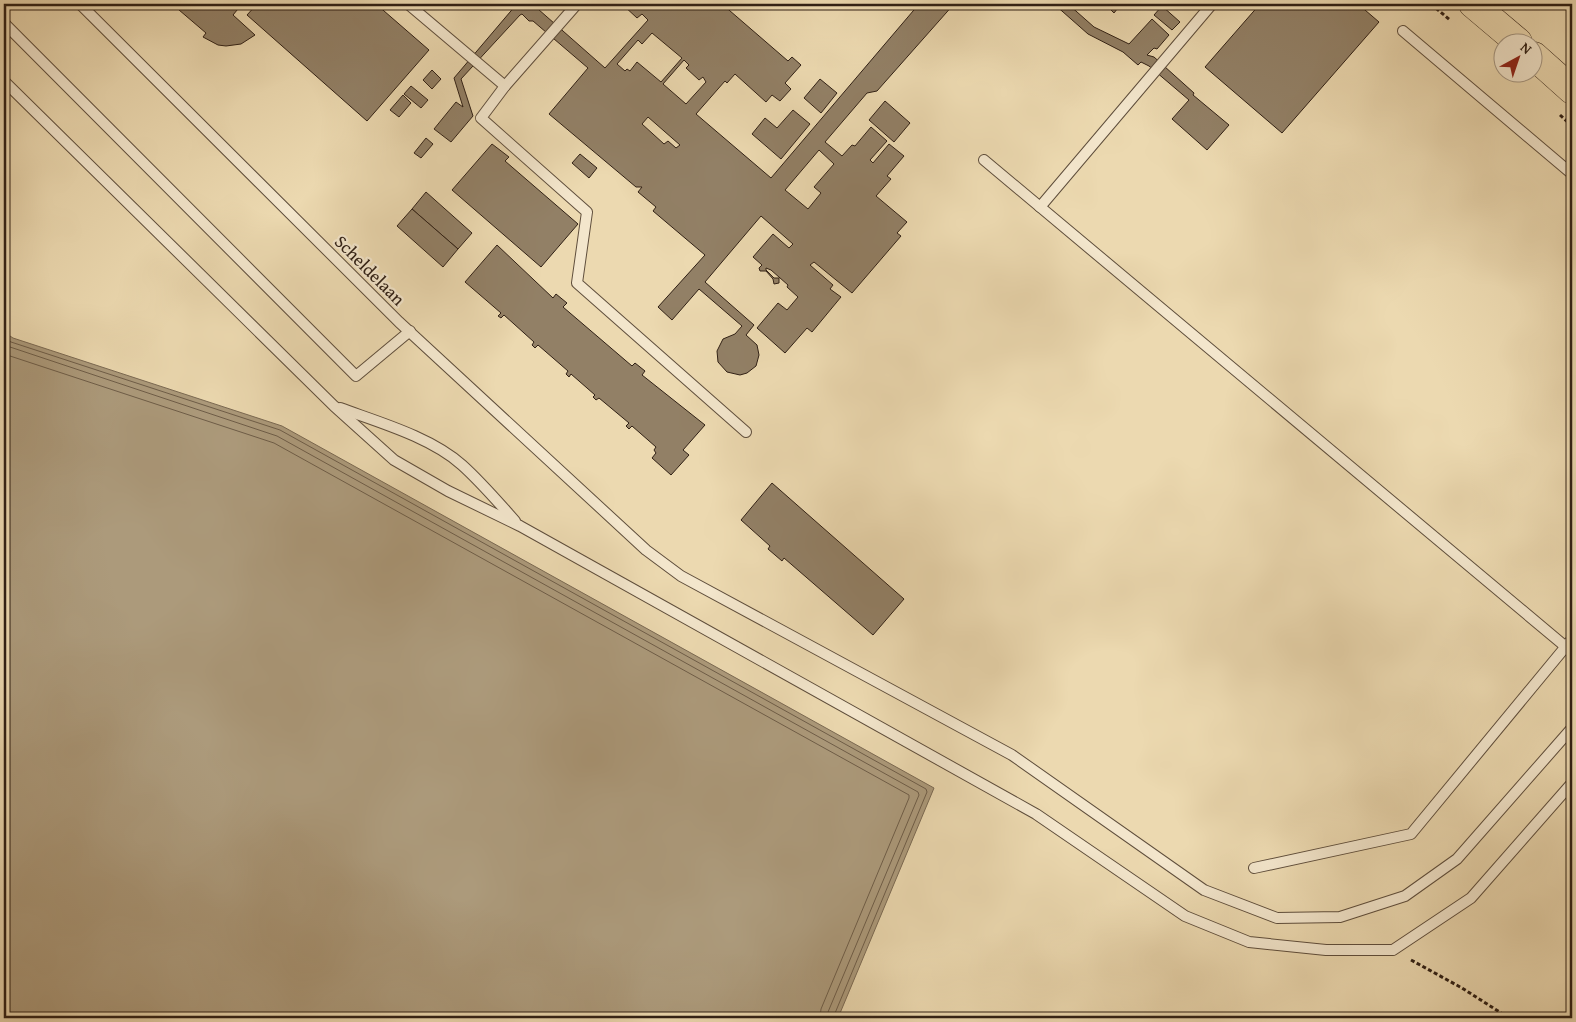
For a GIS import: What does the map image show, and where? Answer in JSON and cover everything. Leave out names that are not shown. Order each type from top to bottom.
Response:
[{"type":"main road","points":[[1473,4],[1506,32]]},
{"type":"main road","points":[[1544,65],[1572,90]]},
{"type":"lane","name":"Scheldelaan","points":[[80,4],[410,331],[646,550],[681,576],[1012,755],[1204,890],[1277,918],[1340,918],[1405,896],[1457,859],[1572,728]]},
{"type":"lane","points":[[408,4],[505,86]]},
{"type":"lane","points":[[577,4],[505,86],[481,118],[587,212],[576,283],[746,432]]},
{"type":"lane","points":[[1040,208],[1212,4]]},
{"type":"lane","points":[[4,23],[356,376],[410,331]]},
{"type":"lane","points":[[1403,31],[1572,174]]},
{"type":"lane","points":[[4,81],[334,406],[394,460],[448,491],[520,526],[1036,814],[1185,916],[1249,942],[1326,950],[1392,950],[1471,898],[1572,783]]},
{"type":"lane","points":[[984,160],[1569,643],[1411,834],[1254,868]]},
{"type":"lane","points":[[334,406],[408,432],[442,451],[461,464],[520,526]]},
{"type":"path","points":[[1392,950],[1462,988],[1509,1018]]},
{"type":"water","points":[[4,332],[13,338],[282,426],[934,788],[838,1018],[4,1018]]},
{"type":"building","points":[[172,4],[242,4],[233,15],[255,35],[241,44],[218,45],[203,37],[206,33]]},
{"type":"building","points":[[257,4],[376,4],[429,50],[367,121],[247,15]]},
{"type":"building","points":[[460,4],[474,4],[467,7]]},
{"type":"building","points":[[514,4],[536,4],[538,9],[605,68],[648,20],[642,14],[637,18],[623,5],[722,4],[788,61],[792,57],[801,65],[785,83],[791,89],[780,101],[772,95],[766,102],[735,74],[727,83],[725,81],[696,114],[771,178],[919,4],[954,4],[877,91],[867,93],[825,142],[842,156],[852,145],[855,146],[871,127],[887,141],[870,160],[873,163],[889,144],[904,156],[887,176],[891,179],[876,196],[907,222],[897,233],[901,236],[852,293],[814,262],[810,265],[833,285],[830,289],[841,297],[812,332],[807,328],[785,353],[757,328],[778,303],[787,310],[798,297],[787,287],[788,285],[771,270],[766,268],[774,278],[779,278],[779,283],[774,284],[773,279],[766,271],[760,271],[759,268],[762,265],[753,257],[773,234],[789,248],[793,244],[761,216],[705,282],[754,325],[746,335],[757,345],[759,355],[756,366],[747,373],[740,375],[727,372],[718,362],[717,351],[723,339],[735,334],[742,326],[699,289],[672,320],[658,307],[705,255],[653,211],[656,207],[638,192],[642,187],[636,187],[549,114],[588,68],[533,21],[529,21],[522,14],[520,15],[461,79],[473,116],[451,142],[434,129],[456,102],[463,107],[454,78],[516,5]],"holes":[[[652,33],[682,58],[661,82],[637,62],[630,71],[627,69],[625,71],[617,64],[638,40],[642,44]],[[684,60],[689,65],[686,68],[699,80],[703,77],[706,82],[686,104],[663,84]],[[648,117],[680,145],[676,148],[668,141],[664,144],[642,124]],[[819,150],[834,164],[814,187],[821,193],[808,209],[785,190]]]},
{"type":"building","points":[[1054,4],[1068,4],[1094,27],[1129,44],[1152,19],[1169,35],[1157,49],[1154,48],[1147,55],[1154,57],[1194,93],[1193,95],[1229,125],[1207,150],[1172,119],[1189,100],[1149,66],[1141,62],[1138,65],[1123,52],[1088,34]]},
{"type":"building","points":[[1081,4],[1091,4],[1087,9]]},
{"type":"building","points":[[1107,4],[1121,4],[1114,13]]},
{"type":"building","points":[[1260,4],[1358,4],[1379,22],[1282,133],[1205,67]]},
{"type":"building","points":[[1162,6],[1180,22],[1172,30],[1154,15]]},
{"type":"building","points":[[432,70],[441,79],[432,89],[423,80]]},
{"type":"building","points":[[820,79],[837,93],[821,113],[804,98]]},
{"type":"building","points":[[411,86],[428,100],[421,108],[404,94]]},
{"type":"building","points":[[403,95],[411,103],[399,117],[390,110]]},
{"type":"building","points":[[885,101],[910,123],[894,142],[869,120]]},
{"type":"building","points":[[793,110],[810,124],[781,159],[752,134],[765,118],[777,128]]},
{"type":"building","points":[[426,138],[433,144],[421,158],[414,153]]},
{"type":"building","points":[[492,144],[509,157],[505,161],[578,224],[541,267],[452,190]]},
{"type":"building","points":[[580,154],[597,168],[589,178],[572,163]]},
{"type":"building","points":[[426,192],[472,233],[458,249],[412,209]]},
{"type":"building","points":[[412,209],[458,249],[443,267],[397,226]]},
{"type":"building","points":[[497,245],[553,298],[556,294],[567,303],[563,307],[632,366],[635,363],[645,371],[642,375],[705,425],[683,450],[689,455],[671,475],[652,458],[656,453],[654,450],[656,447],[632,426],[629,429],[626,426],[629,423],[599,398],[596,400],[593,397],[595,395],[571,374],[569,377],[566,374],[568,371],[538,345],[535,348],[532,345],[534,342],[504,315],[501,318],[498,316],[501,313],[465,282]]},
{"type":"building","points":[[772,483],[904,599],[873,635],[784,558],[782,561],[768,549],[770,546],[741,520]]}]
